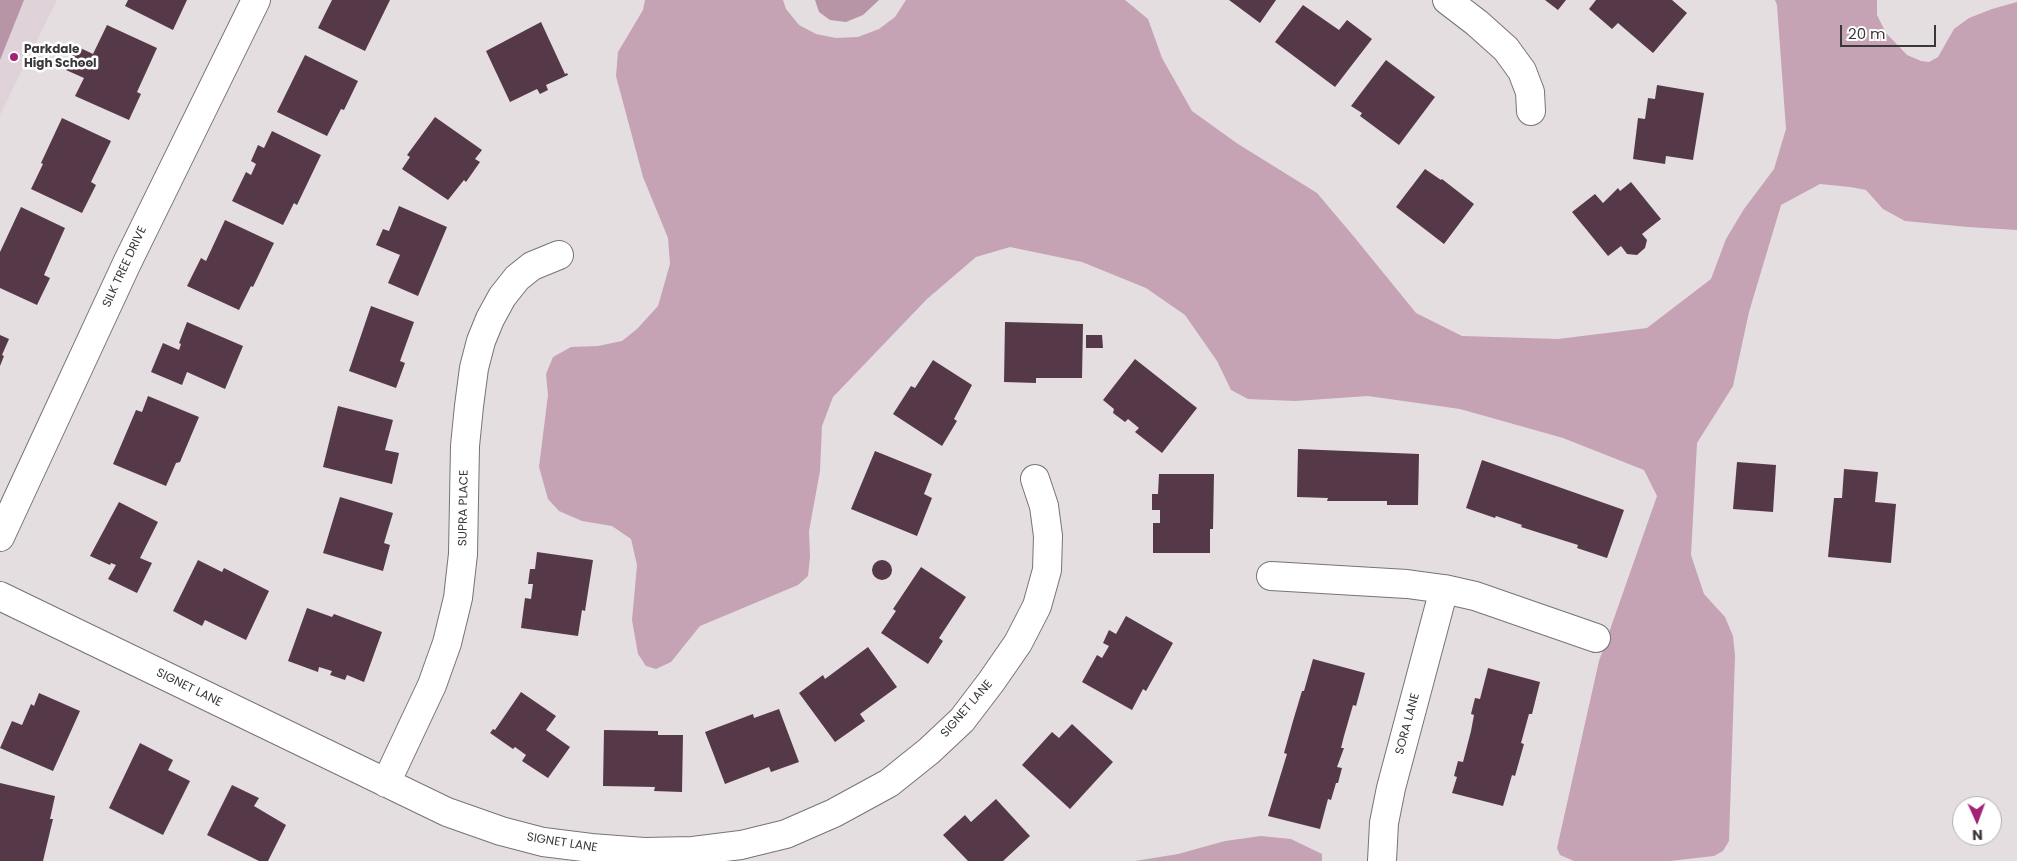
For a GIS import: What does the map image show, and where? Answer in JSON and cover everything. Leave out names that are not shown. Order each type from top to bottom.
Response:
[{"type":"street","name":"SILK TREE DRIVE","points":[[0,537],[127,263],[256,0]]},
{"type":"street","points":[[1447,0],[1506,48],[1522,70],[1530,92],[1531,111]]},
{"type":"street","name":"SUPRA PLACE","points":[[386,782],[432,685],[447,643],[458,598],[463,554],[465,446],[468,406],[474,368],[481,341],[490,319],[502,298],[517,278],[532,266],[559,255]]},
{"type":"street","name":"SIGNET LANE","points":[[0,596],[447,812],[501,831],[543,842],[644,852],[693,851],[741,845],[786,834],[834,813],[890,783],[930,751],[962,720],[1018,643],[1037,606],[1047,570],[1048,536],[1044,506],[1035,479]]},
{"type":"street","points":[[1271,576],[1407,584],[1444,589],[1475,596],[1596,638]]},
{"type":"street","name":"SORA LANE","points":[[1382,861],[1384,824],[1391,788],[1444,589]]},
{"type":"shaded area","name":"Parkdale High School","points":[[0,0],[57,0],[0,115]]},
{"type":"shaded area","points":[[0,0],[24,0],[0,60]]},
{"type":"shaded area","points":[[645,0],[783,0],[786,9],[799,25],[816,34],[836,38],[858,37],[879,29],[895,17],[906,0],[1125,0],[1148,19],[1162,58],[1192,111],[1238,144],[1317,193],[1416,313],[1462,336],[1558,339],[1647,328],[1711,279],[1726,239],[1744,209],[1774,169],[1786,129],[1777,5],[1775,0],[1877,0],[1877,15],[1886,33],[1907,55],[1929,62],[1938,57],[1954,29],[1969,18],[2017,2],[2017,230],[1905,221],[1883,209],[1866,190],[1850,187],[1820,184],[1781,205],[1749,312],[1733,386],[1697,443],[1691,555],[1704,594],[1725,617],[1733,636],[1735,656],[1729,841],[1723,851],[1714,856],[1670,861],[1574,861],[1560,855],[1557,848],[1599,661],[1657,496],[1644,470],[1563,438],[1460,409],[1368,396],[1295,401],[1248,399],[1231,390],[1217,361],[1185,315],[1146,288],[1082,262],[1010,247],[976,257],[927,299],[833,397],[822,426],[820,471],[809,531],[810,557],[808,576],[798,585],[700,626],[671,662],[656,669],[646,666],[638,654],[632,620],[637,565],[631,539],[612,526],[582,521],[559,511],[548,499],[539,467],[548,395],[546,374],[553,357],[571,347],[598,346],[622,341],[637,329],[658,306],[670,264],[668,238],[643,177],[616,76],[618,52],[643,10]]},
{"type":"shaded area","points":[[815,0],[879,0],[863,15],[846,22],[830,20],[819,12]]},
{"type":"shaded area","points":[[1261,836],[1291,839],[1322,854],[1322,861],[1135,861],[1178,854],[1225,841]]},
{"type":"building","points":[[128,0],[187,0],[173,30],[125,6]]},
{"type":"building","points":[[332,0],[390,0],[365,51],[318,28]]},
{"type":"building","points":[[1229,0],[1276,0],[1260,23]]},
{"type":"building","points":[[1545,0],[1566,0],[1558,10]]},
{"type":"building","points":[[1596,0],[1672,0],[1687,13],[1653,53],[1618,23],[1612,29],[1589,9]]},
{"type":"building","points":[[1303,5],[1339,30],[1347,20],[1372,39],[1335,87],[1275,42]]},
{"type":"building","points":[[541,22],[565,74],[567,73],[568,75],[546,85],[548,90],[540,94],[537,89],[510,102],[486,51]]},
{"type":"building","points":[[107,25],[157,48],[137,92],[141,94],[129,120],[75,96],[84,78],[66,70],[76,46],[93,54]]},
{"type":"building","points":[[305,55],[358,81],[344,110],[341,109],[327,136],[277,112]]},
{"type":"building","points":[[1386,60],[1435,97],[1399,145],[1360,116],[1362,113],[1351,106]]},
{"type":"building","points":[[1657,85],[1704,93],[1693,160],[1666,156],[1665,164],[1633,159],[1638,118],[1645,119],[1648,98],[1655,99]]},
{"type":"building","points":[[435,117],[482,150],[475,159],[480,162],[466,182],[464,180],[448,200],[402,169],[410,157],[407,155]]},
{"type":"building","points":[[62,118],[111,141],[91,182],[96,185],[82,213],[31,189]]},
{"type":"building","points":[[272,131],[321,155],[297,205],[294,203],[283,225],[232,201],[246,172],[251,175],[256,164],[251,161],[258,145],[264,148]]},
{"type":"building","points":[[1425,169],[1442,179],[1474,204],[1444,244],[1396,207]]},
{"type":"building","points":[[1631,182],[1661,219],[1642,234],[1647,240],[1645,248],[1637,255],[1627,254],[1621,246],[1608,256],[1572,212],[1595,194],[1603,203],[1618,188],[1620,191]]},
{"type":"building","points":[[399,206],[447,227],[418,296],[388,283],[400,255],[376,245],[383,229],[389,231]]},
{"type":"building","points":[[21,207],[65,228],[44,275],[50,278],[37,305],[0,288],[0,252]]},
{"type":"building","points":[[225,220],[274,243],[253,287],[251,286],[239,310],[187,286],[201,258],[206,261]]},
{"type":"building","points":[[371,306],[414,322],[400,361],[405,363],[396,388],[349,371]]},
{"type":"building","points":[[187,322],[243,346],[225,389],[187,372],[182,385],[151,372],[163,343],[179,350],[181,344],[179,343]]},
{"type":"building","points":[[1005,322],[1083,324],[1082,378],[1036,378],[1036,383],[1004,382]]},
{"type":"building","points":[[0,335],[9,339],[2,355],[4,356],[0,366]]},
{"type":"building","points":[[1086,335],[1102,335],[1103,348],[1086,348]]},
{"type":"building","points":[[1135,359],[1197,408],[1162,453],[1135,432],[1139,428],[1128,419],[1125,422],[1113,413],[1114,409],[1103,400]]},
{"type":"building","points":[[933,360],[972,385],[954,419],[957,421],[942,446],[893,414],[911,386],[915,388]]},
{"type":"building","points":[[148,396],[199,417],[180,462],[176,463],[166,486],[113,464],[136,410],[142,412]]},
{"type":"building","points":[[338,406],[393,420],[385,450],[399,453],[392,484],[323,467]]},
{"type":"building","points":[[1298,449],[1419,454],[1418,505],[1387,505],[1387,501],[1327,501],[1328,498],[1297,497]]},
{"type":"building","points":[[875,451],[932,474],[924,494],[932,498],[917,536],[851,509]]},
{"type":"building","points":[[1482,460],[1624,510],[1607,558],[1577,548],[1578,545],[1521,527],[1522,525],[1466,508]]},
{"type":"building","points":[[1737,462],[1776,465],[1773,512],[1733,509]]},
{"type":"building","points":[[1844,469],[1878,472],[1875,502],[1896,504],[1891,563],[1828,557],[1834,498],[1842,498]]},
{"type":"building","points":[[1159,474],[1214,474],[1213,529],[1210,529],[1210,553],[1153,553],[1153,523],[1160,523],[1160,510],[1152,510],[1152,494],[1158,494]]},
{"type":"building","points":[[340,497],[393,513],[384,543],[390,545],[383,571],[323,553]]},
{"type":"building","points":[[119,502],[158,522],[140,558],[152,563],[137,593],[108,579],[116,565],[111,563],[110,565],[90,556]]},
{"type":"building","points":[[537,552],[593,560],[585,611],[582,610],[578,636],[521,628],[525,598],[531,599],[533,584],[528,584],[530,569],[535,569]]},
{"type":"building","points":[[198,560],[222,572],[224,568],[269,591],[246,640],[205,620],[202,626],[173,611]]},
{"type":"building","points":[[882,560],[889,563],[892,570],[889,577],[882,580],[875,577],[872,570],[875,563]]},
{"type":"building","points":[[921,567],[966,597],[939,638],[943,641],[928,664],[881,633],[896,611],[893,609]]},
{"type":"building","points":[[307,608],[332,617],[334,614],[382,632],[364,682],[347,675],[345,680],[330,675],[332,671],[319,667],[318,672],[288,661]]},
{"type":"building","points":[[1126,616],[1173,643],[1146,691],[1143,689],[1132,710],[1082,682],[1097,655],[1102,658],[1109,646],[1103,643],[1109,630],[1116,634]]},
{"type":"building","points":[[868,647],[897,687],[860,714],[865,721],[835,742],[799,693],[823,675],[825,679]]},
{"type":"building","points":[[1313,659],[1365,673],[1356,706],[1353,705],[1341,748],[1344,748],[1337,767],[1342,768],[1338,783],[1336,783],[1331,800],[1328,799],[1320,829],[1268,816],[1287,754],[1284,753],[1293,721]]},
{"type":"building","points":[[1488,668],[1540,682],[1532,714],[1529,714],[1521,743],[1524,744],[1515,776],[1512,775],[1503,806],[1452,793],[1457,777],[1454,776],[1458,761],[1463,762],[1471,731],[1474,715],[1471,714],[1475,698],[1480,699]]},
{"type":"building","points":[[521,692],[556,716],[546,730],[570,747],[548,778],[522,761],[526,755],[515,747],[513,749],[490,733],[493,729],[495,730]]},
{"type":"building","points":[[39,693],[80,711],[53,771],[0,748],[12,721],[22,725],[31,704],[34,706]]},
{"type":"building","points":[[779,709],[799,762],[771,772],[769,767],[725,784],[705,732],[753,714],[754,718]]},
{"type":"building","points":[[1072,724],[1113,762],[1070,809],[1022,765],[1052,732],[1059,738]]},
{"type":"building","points":[[604,730],[658,731],[658,735],[683,735],[682,792],[654,791],[655,787],[603,786]]},
{"type":"building","points":[[140,743],[173,760],[168,770],[190,781],[163,835],[109,808]]},
{"type":"building","points":[[0,783],[55,796],[50,819],[53,819],[43,861],[0,861]]},
{"type":"building","points":[[232,785],[259,798],[254,806],[286,825],[268,861],[259,861],[207,835]]},
{"type":"building","points":[[996,799],[1030,836],[1003,861],[968,861],[943,835],[965,815],[971,822]]},
{"type":"place","name":"Parkdale High School","points":[[14,57]]}]
